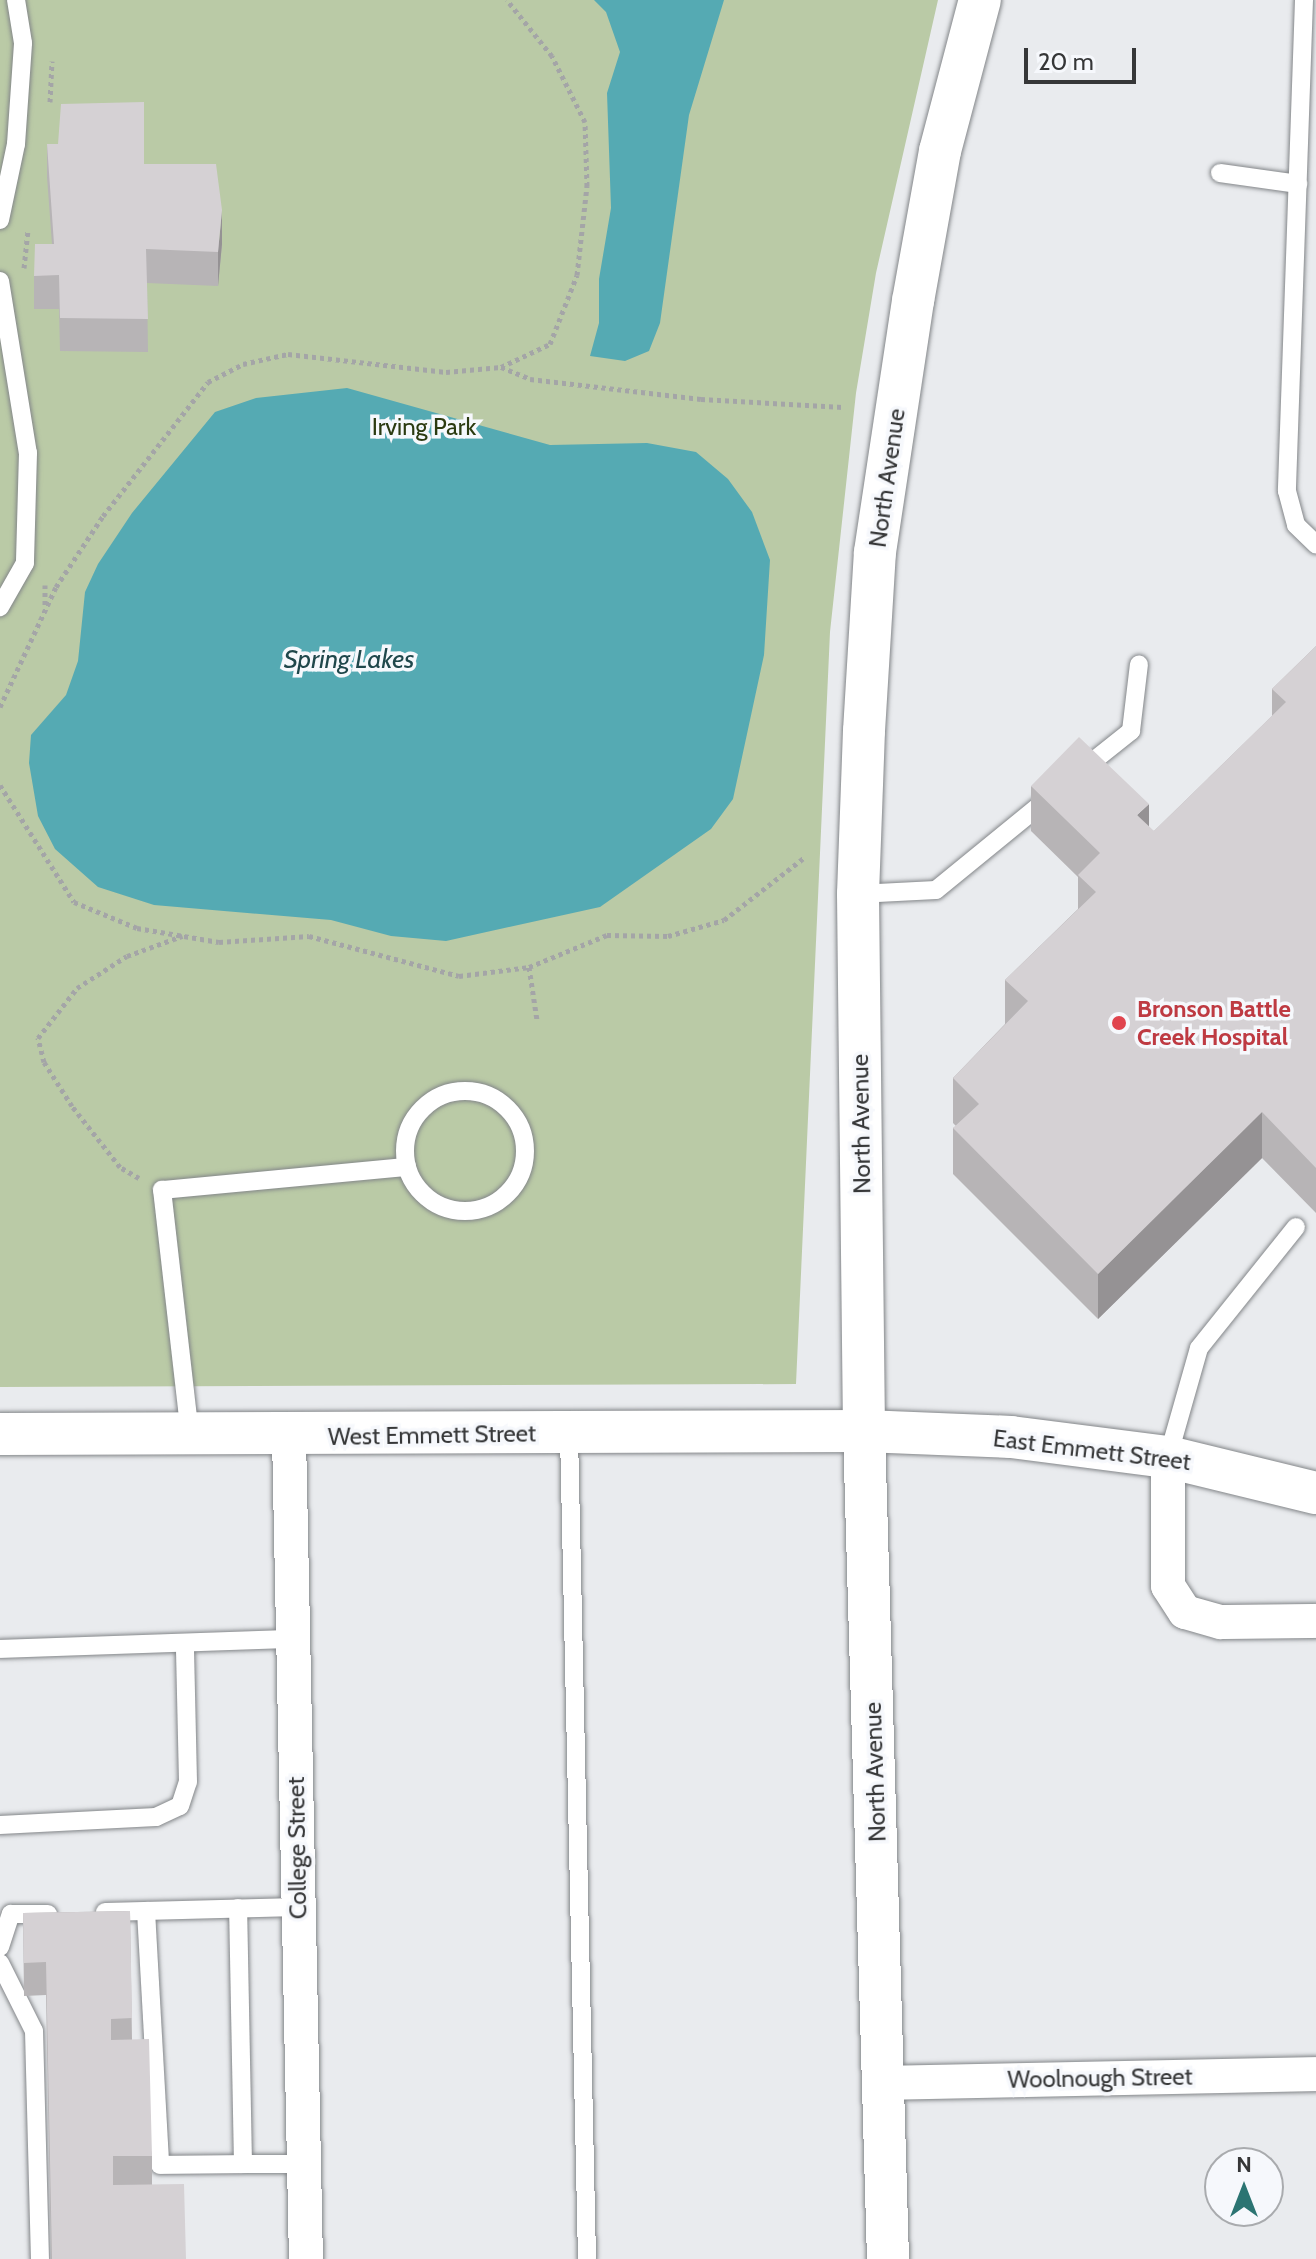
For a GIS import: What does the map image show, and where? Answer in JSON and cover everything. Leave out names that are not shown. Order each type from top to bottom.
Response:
[{"type":"street","name":"North Avenue","points":[[888,2259],[864,1431],[858,894],[875,552],[940,151],[980,0]]},
{"type":"street","name":"West Emmett Street","points":[[0,1434],[289,1436],[864,1431]]},
{"type":"street","name":"East Emmett Street","points":[[864,1431],[1011,1437],[1168,1457],[1316,1493]]},
{"type":"street","name":"College Street","points":[[289,1436],[306,2259]]},
{"type":"street","points":[[1168,1457],[1168,1586],[1185,1612],[1221,1622],[1316,1621]]},
{"type":"street","name":"Woolnough Street","points":[[885,2083],[1316,2074]]},
{"type":"lane","points":[[0,220],[18,115],[23,43],[16,0]]},
{"type":"lane","points":[[1304,0],[1287,491],[1296,525],[1316,544]]},
{"type":"lane","points":[[1220,173],[1298,184]]},
{"type":"lane","points":[[0,281],[28,453],[25,563],[0,607]]},
{"type":"lane","points":[[858,894],[936,890],[1131,731],[1139,664]]},
{"type":"lane","points":[[452,1092],[492,1096],[520,1126],[524,1166],[515,1185],[481,1209],[444,1208],[415,1185],[407,1167],[404,1149],[417,1114],[452,1092]]},
{"type":"lane","points":[[190,1435],[162,1190],[407,1167]]},
{"type":"lane","points":[[1168,1457],[1199,1348],[1296,1227]]},
{"type":"lane","points":[[569,1434],[587,2259]]},
{"type":"lane","points":[[0,1649],[293,1639]]},
{"type":"lane","points":[[0,1825],[156,1817],[180,1806],[188,1782],[185,1645]]},
{"type":"lane","points":[[8,1940],[11,1914],[298,1907]]},
{"type":"lane","points":[[238,1908],[243,2164]]},
{"type":"lane","points":[[146,1911],[160,2165],[304,2164]]},
{"type":"lane","points":[[95,1935],[112,1912]]},
{"type":"lane","points":[[0,1963],[34,2031],[40,2259]]},
{"type":"path","points":[[0,707],[45,611],[103,516],[208,382],[243,364],[288,354],[446,372],[501,367],[550,344],[577,275],[587,186],[585,122],[552,56],[507,0]]},
{"type":"path","points":[[48,111],[54,81],[52,54]]},
{"type":"path","points":[[24,273],[30,216]]},
{"type":"path","points":[[501,367],[530,379],[843,407]]},
{"type":"path","points":[[45,580],[45,611]]},
{"type":"path","points":[[0,785],[74,902],[137,928],[219,942],[309,936],[459,976],[529,967],[607,935],[668,936],[724,920],[805,857]]},
{"type":"path","points":[[162,1190],[120,1167],[44,1062],[38,1038],[77,988],[127,956],[183,936]]},
{"type":"path","points":[[529,967],[537,1020]]},
{"type":"green space","name":"Irving Park","points":[[0,0],[938,0],[876,273],[856,393],[830,632],[796,1384],[0,1387]]},
{"type":"water","points":[[594,0],[724,0],[689,115],[660,323],[649,351],[625,361],[590,356],[599,323],[599,279],[611,208],[607,93],[620,52],[606,12]]},
{"type":"water","name":"Spring Lakes","points":[[347,388],[550,445],[647,443],[696,452],[728,479],[752,512],[770,560],[764,655],[733,799],[711,829],[600,907],[446,941],[391,936],[331,920],[154,905],[98,887],[55,849],[38,816],[29,763],[31,735],[66,695],[78,661],[85,592],[98,564],[132,513],[215,412],[256,398]]},
{"type":"building","points":[[144,102],[144,164],[216,164],[222,210],[218,252],[146,249],[148,319],[60,318],[59,275],[34,276],[35,244],[54,244],[47,144],[58,144],[61,104]]},
{"type":"building","name":"Bronson Battle Creek Hospital","points":[[1316,646],[1316,1168],[1262,1112],[1098,1274],[953,1128],[979,1104],[953,1078],[1028,1001],[1005,980],[1096,892],[1078,875],[1100,853],[1031,786],[1079,737],[1149,804],[1137,815],[1154,831],[1286,702],[1272,689]]},
{"type":"building","points":[[130,1911],[132,2018],[111,2019],[111,2040],[149,2039],[152,2156],[113,2156],[113,2185],[184,2184],[186,2259],[52,2259],[46,1962],[24,1963],[23,1913]]},
{"type":"place","name":"Bronson Battle Creek Hospital","points":[[1119,1023]]}]
